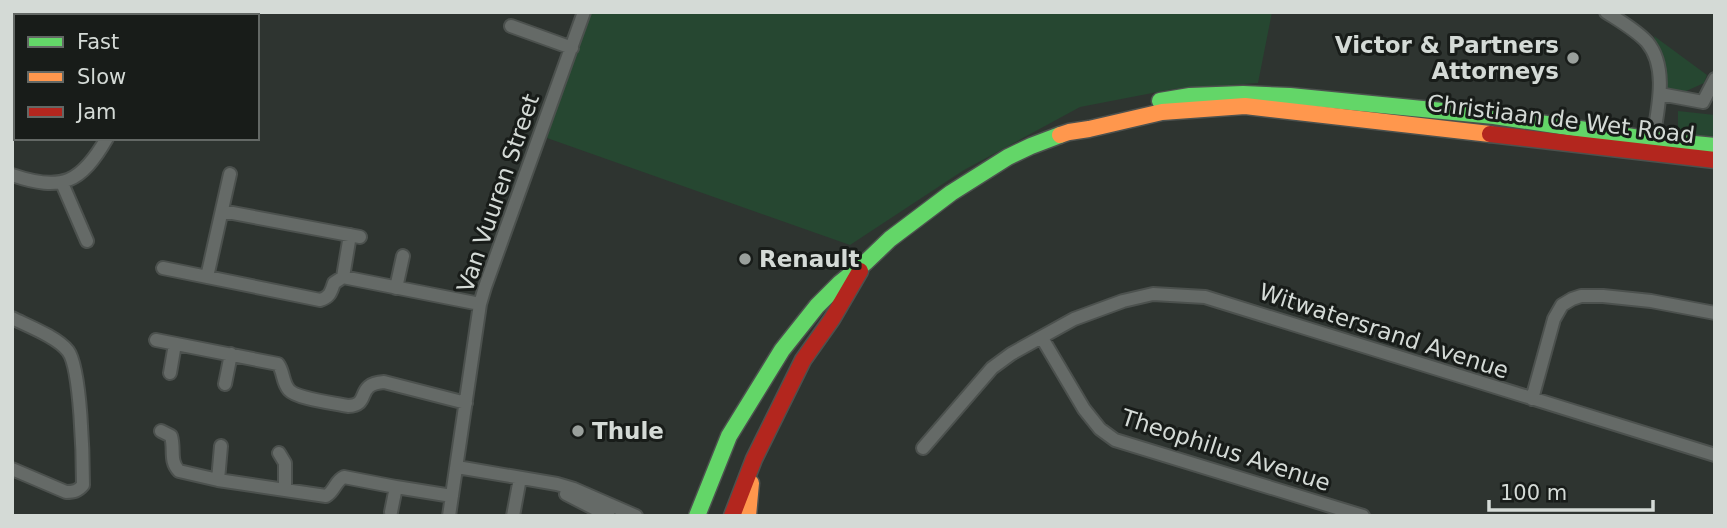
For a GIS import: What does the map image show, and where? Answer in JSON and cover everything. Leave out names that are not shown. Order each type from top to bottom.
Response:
[{"type":"main road","name":"Christiaan de Wet Road","points":[[697,516],[729,436],[782,350],[817,306],[890,239],[928,209],[1007,157],[1069,132],[1162,112],[1245,106],[1652,146],[1715,146]]},
{"type":"main road","name":"Christiaan de Wet Road","points":[[1652,146],[1715,160]]},
{"type":"main road","name":"Christiaan de Wet Road","points":[[732,516],[754,459],[803,360],[866,262]]},
{"type":"main road","points":[[748,516],[754,459]]},
{"type":"main road","points":[[681,516],[709,485]]},
{"type":"street","name":"Van Vuuren Street","points":[[449,516],[480,304],[584,12]]},
{"type":"street","points":[[1606,12],[1633,30],[1652,49],[1658,67],[1660,94],[1652,146]]},
{"type":"street","points":[[511,26],[572,48]]},
{"type":"street","points":[[1660,94],[1703,102],[1715,79]]},
{"type":"street","points":[[12,175],[33,183],[62,183],[84,170],[95,159],[106,140]]},
{"type":"street","points":[[207,277],[230,173]]},
{"type":"street","points":[[62,183],[87,241]]},
{"type":"street","points":[[163,268],[320,300],[328,297],[334,283],[343,277],[355,236],[222,211]]},
{"type":"street","points":[[396,288],[403,256]]},
{"type":"street","points":[[343,277],[480,304]]},
{"type":"street","name":"Witwatersrand Avenue","points":[[923,448],[992,368],[1011,354],[1074,319],[1123,301],[1153,294],[1205,298],[1715,455]]},
{"type":"street","points":[[1532,400],[1554,319],[1562,305],[1572,299],[1592,296],[1639,300],[1715,313]]},
{"type":"street","points":[[12,318],[68,350],[74,363],[83,485],[73,492],[66,492],[12,469]]},
{"type":"street","name":"Theophilus Avenue","points":[[1042,338],[1084,409],[1100,429],[1115,439],[1363,516]]},
{"type":"street","points":[[156,340],[278,364],[283,372],[285,385],[294,395],[348,406],[360,404],[370,385],[384,382],[466,403]]},
{"type":"street","points":[[170,373],[175,344]]},
{"type":"street","points":[[225,384],[231,354]]},
{"type":"street","points":[[161,431],[171,436],[173,460],[179,471],[218,480],[326,496],[332,492],[338,480],[344,477],[452,496]]},
{"type":"street","points":[[218,480],[221,446]]},
{"type":"street","points":[[279,453],[285,463],[285,490]]},
{"type":"street","points":[[457,467],[557,484],[636,516]]},
{"type":"street","points":[[513,516],[520,478]]},
{"type":"street","points":[[548,483],[609,516]]},
{"type":"street","points":[[391,512],[396,487]]},
{"type":"green space","points":[[586,12],[1272,12],[1258,83],[1173,89],[1080,107],[964,170],[850,245],[547,138]]},
{"type":"green space","points":[[1654,36],[1707,75],[1704,83],[1684,92],[1665,88],[1664,66]]},
{"type":"green space","points":[[1678,111],[1715,115],[1715,140],[1678,135]]},
{"type":"traffic: fast","points":[[1160,101],[1190,96],[1290,96],[1494,116],[1653,140],[1715,146]]},
{"type":"traffic: fast","points":[[697,516],[729,436],[782,350],[817,306],[890,239],[951,193],[1008,157],[1060,135]]},
{"type":"traffic: slow","points":[[1060,135],[1162,112],[1245,106],[1490,134]]},
{"type":"traffic: slow","points":[[748,516],[751,483]]},
{"type":"traffic: jam","points":[[1490,134],[1715,160]]},
{"type":"traffic: jam","points":[[732,516],[754,459],[803,360],[832,319],[860,271]]},
{"type":"place","name":"Victor & Partners Attorneys","points":[[1573,58]]},
{"type":"place","name":"Renault","points":[[745,259]]},
{"type":"place","name":"Thule","points":[[578,431]]}]
